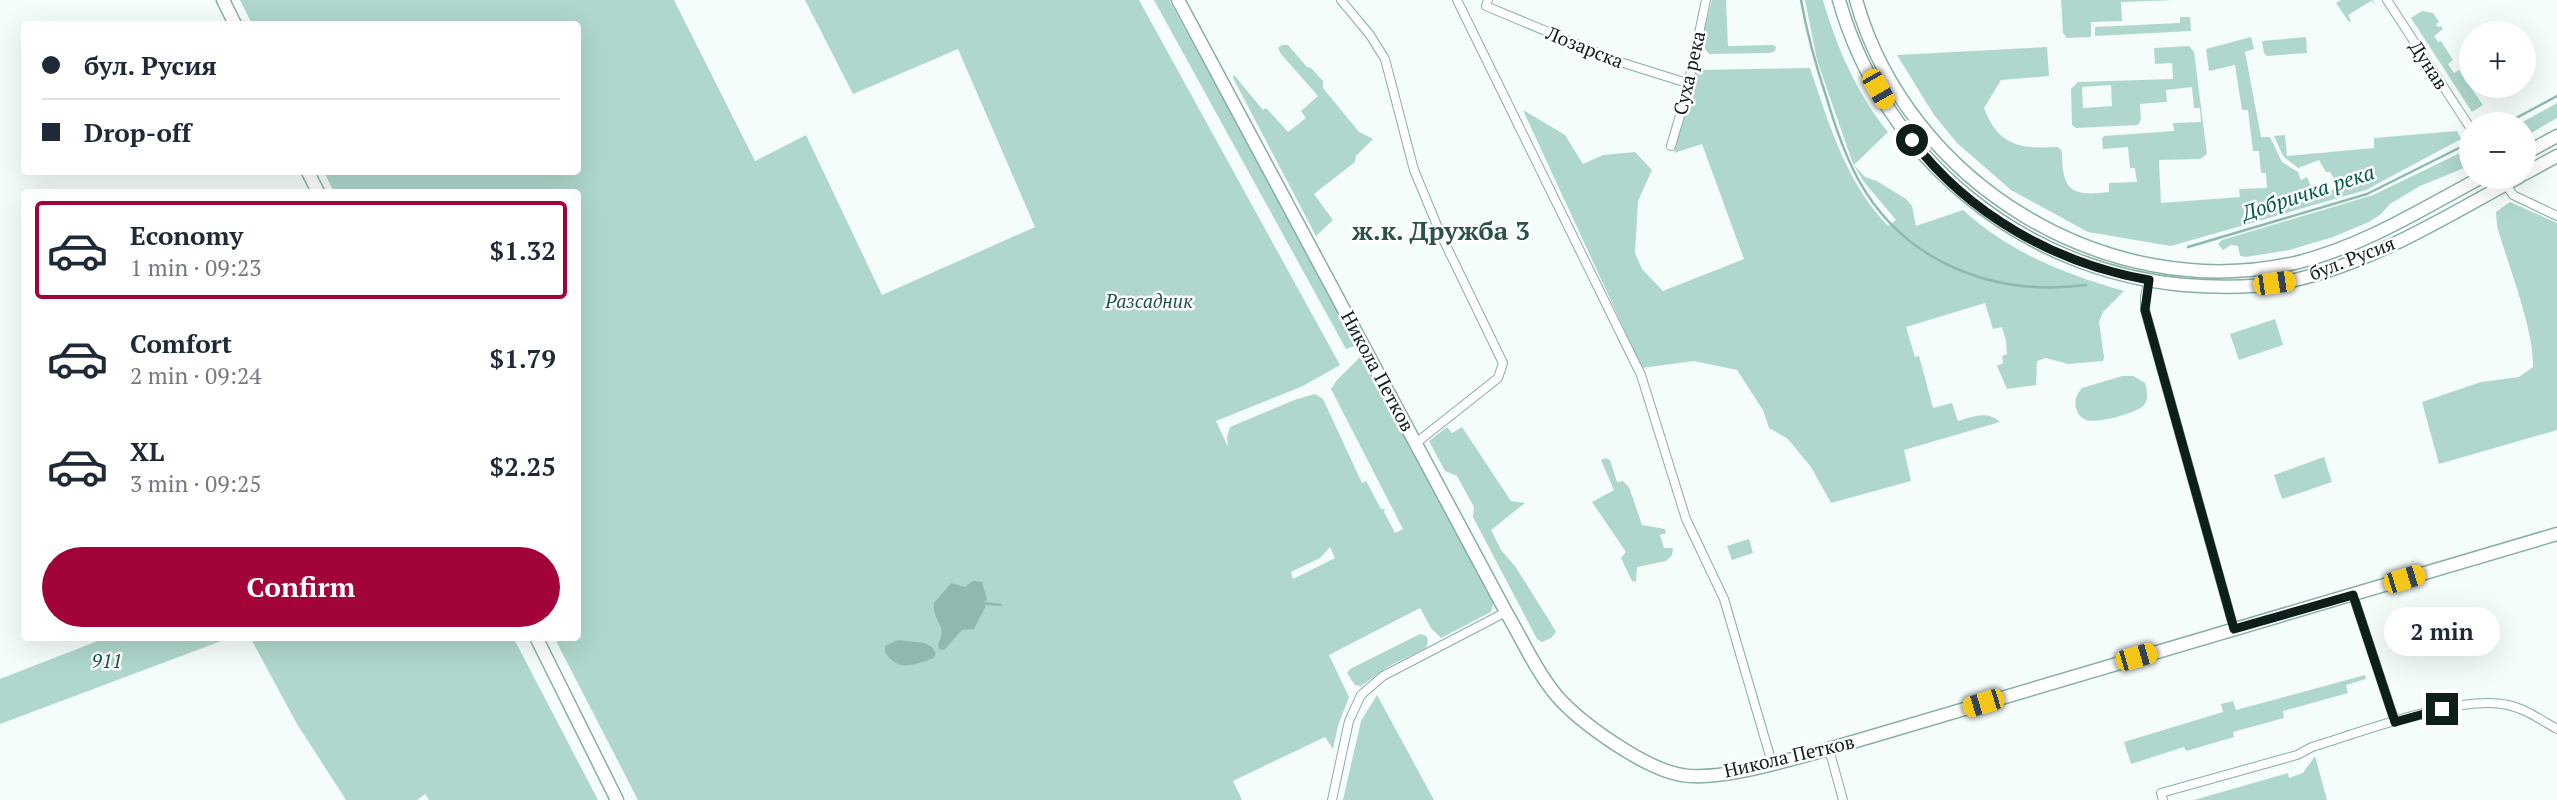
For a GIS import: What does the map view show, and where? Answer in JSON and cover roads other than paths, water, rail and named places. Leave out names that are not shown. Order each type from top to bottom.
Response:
[{"type":"main road","points":[[223,0],[234,21]]},
{"type":"main road","name":"Никола Петков","points":[[1178,0],[1506,612],[1556,694],[1581,718],[1634,756],[1662,770],[1684,776],[1731,773],[1829,749],[2557,534]]},
{"type":"main road","name":"бул. Русия","points":[[1839,0],[1864,65],[1892,113],[1924,155],[1962,194],[1994,218],[2037,243],[2087,265],[2149,280],[2206,287],[2250,286],[2297,279],[2339,267],[2380,250],[2489,189]]},
{"type":"main road","name":"бул. Русия","points":[[1856,0],[1878,57],[1906,104],[1936,144],[1973,181],[2003,204],[2044,229],[2092,249],[2155,265],[2206,270],[2249,269],[2294,263],[2333,252],[2373,235],[2459,189]]},
{"type":"main road","points":[[2536,147],[2557,136]]},
{"type":"main road","name":"бул. Русия","points":[[2536,168],[2557,156]]},
{"type":"main road","points":[[538,641],[617,800]]},
{"type":"street","points":[[1341,0],[1370,35],[1385,60],[1414,170],[1441,235],[1503,363],[1498,378],[1416,443]]},
{"type":"street","points":[[1457,0],[1640,375],[1686,519],[1724,599],[1772,763]]},
{"type":"street","name":"Суха река","points":[[1671,146],[1686,95],[1706,0]]},
{"type":"street","name":"Дунав","points":[[2387,0],[2460,112]]},
{"type":"street","name":"Лозарска","points":[[1487,3],[1617,61],[1687,83]]},
{"type":"street","points":[[2509,189],[2513,195],[2557,216]]},
{"type":"street","points":[[2149,280],[2145,310],[2234,629]]},
{"type":"street","points":[[2353,595],[2395,722]]},
{"type":"street","points":[[1332,800],[1349,721],[1361,695],[1382,676],[1506,612]]},
{"type":"street","points":[[2163,800],[2161,793],[2298,755],[2312,747],[2442,709],[2498,704],[2520,709],[2557,729]]},
{"type":"street","points":[[1829,749],[1843,800]]},
{"type":"waterway","name":"Добричка река","points":[[1801,0],[1819,74],[1848,159],[1877,208],[1900,233],[1926,253],[1955,268],[1986,279],[2018,285],[2086,285]]},
{"type":"waterway","name":"Добричка река","points":[[2527,112],[2557,96]]},
{"type":"waterway","name":"Добричка река","points":[[2188,247],[2367,194],[2459,148]]},
{"type":"waterway","points":[[982,603],[1001,605]]},
{"type":"district","name":"ж.к. Дружба 3","points":[[1441,231]]},
{"type":"park label","name":"Разсадник","points":[[1149,301]]},
{"type":"park label","name":"911","points":[[107,661]]}]
